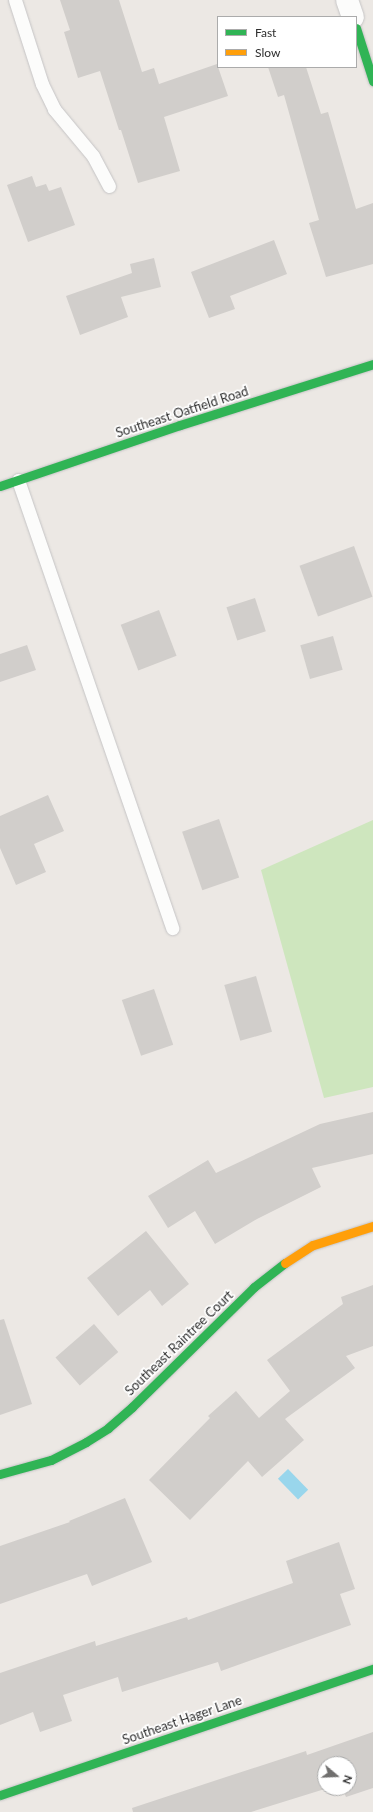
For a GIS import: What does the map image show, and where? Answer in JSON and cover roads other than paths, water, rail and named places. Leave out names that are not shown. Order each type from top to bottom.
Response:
[{"type":"street","points":[[347,0],[352,16]]},
{"type":"street","points":[[357,31],[373,81]]},
{"type":"street","name":"Southeast Oatfield Road","points":[[0,486],[180,425],[373,364]]},
{"type":"street","name":"Southeast Raintree Court","points":[[0,1474],[51,1460],[86,1442],[108,1428],[132,1408],[254,1287],[282,1265],[313,1245],[373,1226]]},
{"type":"street","name":"Southeast Hager Lane","points":[[0,1795],[373,1669]]},
{"type":"lane","points":[[15,0],[42,84],[54,109],[93,156],[109,186]]},
{"type":"lane","points":[[18,480],[172,928]]},
{"type":"water","points":[[288,1469],[308,1490],[298,1500],[278,1479]]}]
